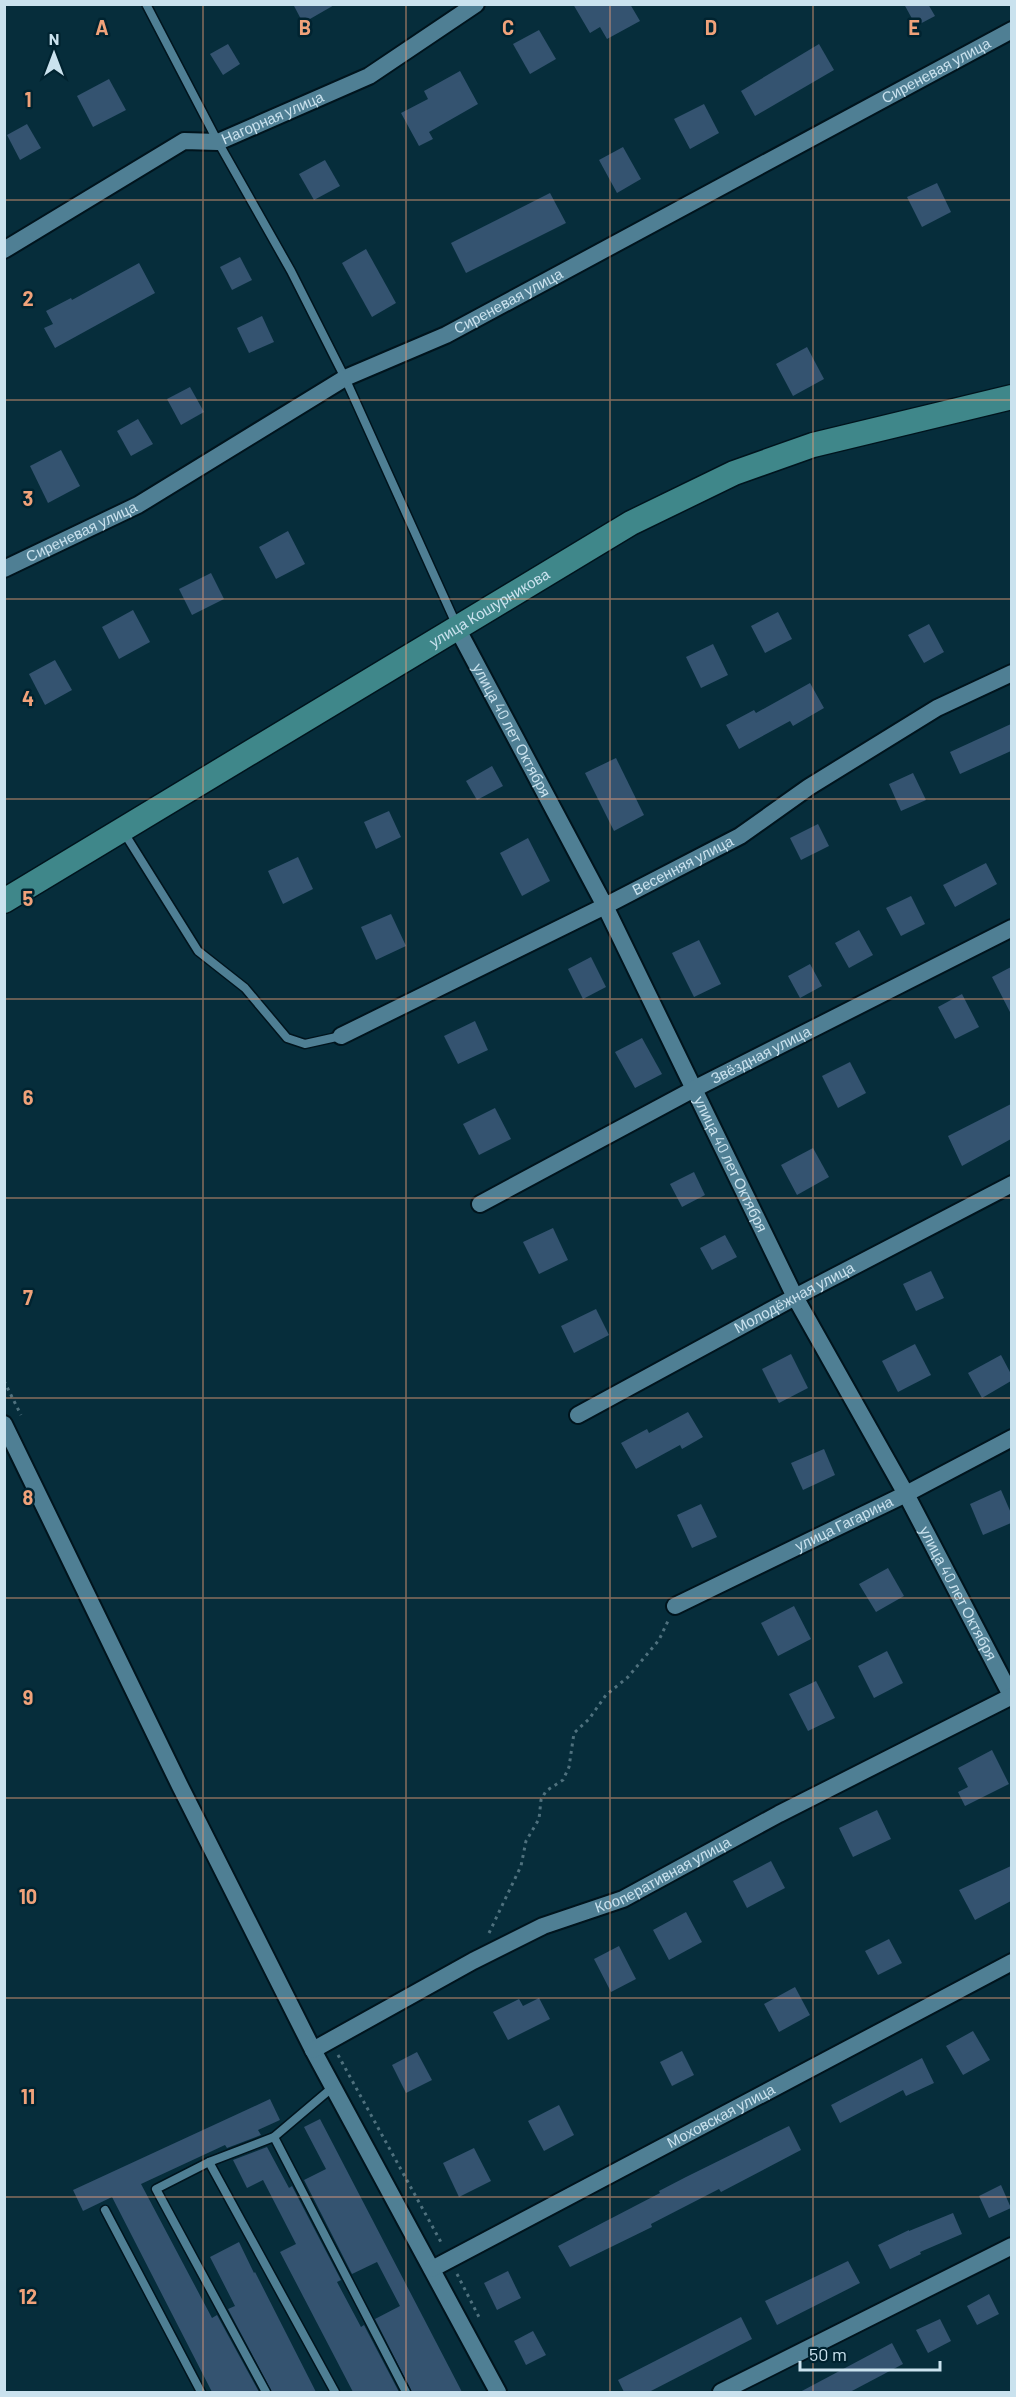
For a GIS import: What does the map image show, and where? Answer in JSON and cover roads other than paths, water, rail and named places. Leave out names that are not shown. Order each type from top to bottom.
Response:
[{"type":"main road","name":"улица Кошурникова","points":[[4,901],[631,523],[734,473],[813,445],[1011,398]]},
{"type":"street","name":"Нагорная улица","points":[[4,250],[184,141],[218,142],[369,76],[476,4]]},
{"type":"street","name":"Сиреневая улица","points":[[4,569],[138,505],[345,378],[446,335],[1011,30]]},
{"type":"street","name":"улица 40 лет Октября","points":[[457,628],[605,906],[795,1297],[906,1494],[1011,1696]]},
{"type":"street","name":"Весенняя улица","points":[[341,1036],[605,906],[740,836],[809,787],[937,708],[1011,673]]},
{"type":"street","name":"Звёздная улица","points":[[480,1204],[694,1089],[1011,928]]},
{"type":"street","name":"Молодёжная улица","points":[[578,1415],[795,1297],[1011,1184]]},
{"type":"street","points":[[4,1424],[180,1786],[313,2050],[498,2392]]},
{"type":"street","name":"улица Гагарина","points":[[675,1606],[906,1494],[1011,1438]]},
{"type":"street","name":"Кооперативная улица","points":[[313,2050],[473,1961],[543,1926],[623,1899],[778,1814],[1011,1696]]},
{"type":"street","name":"Моховская улица","points":[[432,2269],[1011,1962]]},
{"type":"street","points":[[721,2392],[1011,2246]]},
{"type":"lane","points":[[146,4],[218,142],[291,271],[345,378],[457,628]]},
{"type":"lane","points":[[122,830],[198,951],[245,988],[287,1038],[305,1044],[341,1036]]},
{"type":"lane","points":[[266,2392],[156,2189],[209,2162],[274,2137],[333,2087]]},
{"type":"lane","points":[[274,2137],[406,2392]]},
{"type":"lane","points":[[209,2162],[335,2392]]},
{"type":"lane","points":[[105,2210],[201,2392]]}]
